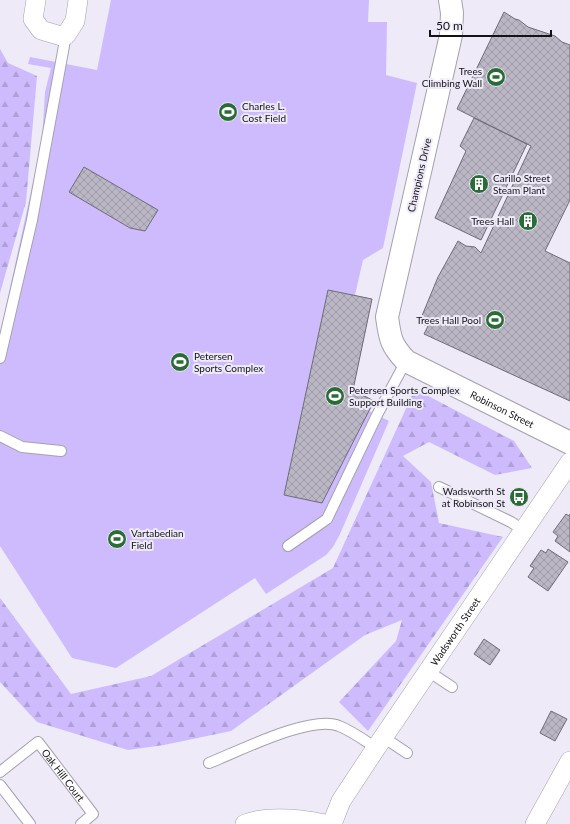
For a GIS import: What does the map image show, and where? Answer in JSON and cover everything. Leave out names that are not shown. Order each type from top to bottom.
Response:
[{"type":"street","points":[[36,0],[33,19],[41,30],[61,36],[66,36],[75,21],[78,0]]},
{"type":"street","name":"Champions Drive","points":[[400,355],[390,335],[387,317],[447,56],[452,13],[450,0]]},
{"type":"street","name":"Robinson Street","points":[[400,355],[570,443]]},
{"type":"street","name":"Wadsworth Street","points":[[332,824],[341,801],[570,462]]},
{"type":"street","points":[[535,824],[570,761]]},
{"type":"street","points":[[244,824],[252,821],[276,819],[325,824]]},
{"type":"lane","points":[[0,358],[32,220],[66,36]]},
{"type":"lane","points":[[288,546],[327,519],[377,415],[400,355]]},
{"type":"lane","points":[[0,436],[22,447],[61,451]]},
{"type":"lane","points":[[439,487],[511,522],[524,530]]},
{"type":"lane","points":[[428,671],[452,687]]},
{"type":"lane","points":[[209,763],[294,729],[316,723],[338,725],[407,753]]},
{"type":"lane","name":"Oak Hill Court","points":[[0,772],[38,742],[93,814],[81,824]]},
{"type":"lane","points":[[0,785],[30,824]]},
{"type":"green space","name":"Petersen Sports Complex","points":[[111,0],[369,0],[368,22],[387,22],[386,75],[417,83],[383,248],[363,260],[355,295],[372,299],[353,390],[374,401],[369,411],[389,421],[340,534],[333,547],[326,555],[266,594],[255,578],[116,668],[72,658],[0,546],[0,334],[42,141],[45,92],[51,68],[28,64],[30,57],[97,70]]},
{"type":"green space","points":[[0,49],[8,63],[37,76],[26,202],[0,293]]},
{"type":"green space","points":[[415,389],[514,441],[532,468],[495,475],[429,442],[403,456],[431,482],[439,523],[503,537],[368,731],[339,702],[396,641],[402,620],[365,635],[231,731],[164,745],[128,750],[37,722],[0,682],[0,598],[71,694],[151,676],[333,568]]},
{"type":"building","name":"Trees Hall","points":[[504,12],[528,27],[555,36],[562,42],[570,45],[570,200],[545,251],[570,263],[570,401],[424,334],[428,326],[419,323],[438,277],[458,241],[466,246],[475,247],[481,253],[531,146],[457,109]]},
{"type":"building","name":"Carillo Street Steam Plant","points":[[474,118],[527,144],[481,240],[435,218],[466,151],[460,146]]},
{"type":"building","points":[[84,167],[158,210],[145,231],[130,228],[69,192]]},
{"type":"building","name":"Petersen Sports Complex Support Building","points":[[328,290],[372,299],[353,390],[374,401],[322,503],[284,495]]},
{"type":"building","points":[[566,514],[569,516],[570,514],[570,552],[555,541],[558,536],[553,532]]},
{"type":"building","points":[[548,549],[568,562],[548,591],[528,577],[534,568],[530,566],[541,550],[546,553]]},
{"type":"building","points":[[484,639],[500,650],[490,665],[474,654]]},
{"type":"building","points":[[551,711],[567,719],[555,741],[540,733]]},
{"type":"place","name":"Trees Climbing Wall","points":[[496,77]]},
{"type":"place","name":"Charles L. Cost Field","points":[[228,112]]},
{"type":"place","name":"Carillo Street Steam Plant","points":[[479,184]]},
{"type":"place","name":"Trees Hall","points":[[528,221]]},
{"type":"place","name":"Trees Hall Pool","points":[[495,320]]},
{"type":"place","name":"Petersen Sports Complex","points":[[180,362]]},
{"type":"place","name":"Petersen Sports Complex Support Building","points":[[335,396]]},
{"type":"place","name":"Wadsworth St at Robinson St","points":[[519,497]]},
{"type":"place","name":"Vartabedian Field","points":[[117,539]]}]
